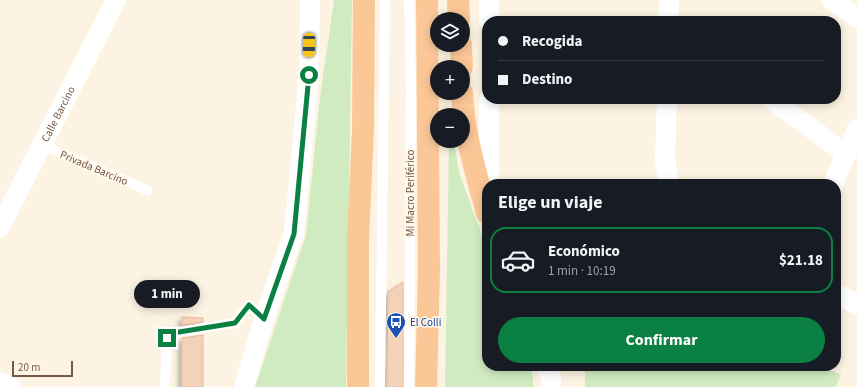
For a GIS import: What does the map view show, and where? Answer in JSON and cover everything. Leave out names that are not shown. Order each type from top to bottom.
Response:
[{"type":"highway","points":[[358,387],[358,239],[363,129],[364,0]]},
{"type":"highway","points":[[426,387],[429,270],[427,0]]},
{"type":"highway","points":[[458,0],[459,12]]},
{"type":"highway","points":[[463,100],[467,131],[482,194]]},
{"type":"street","name":"Calle Barcino","points":[[0,227],[116,0]]},
{"type":"street","points":[[244,387],[264,319],[294,234],[309,75],[310,0]]},
{"type":"street","points":[[489,0],[489,16]]},
{"type":"street","points":[[668,0],[668,16]]},
{"type":"street","points":[[832,0],[857,18]]},
{"type":"street","points":[[489,104],[489,179]]},
{"type":"street","points":[[666,104],[665,160],[668,179]]},
{"type":"street","points":[[778,104],[846,154]]},
{"type":"street","points":[[835,179],[857,129]]},
{"type":"street","points":[[841,296],[857,304]]},
{"type":"street","points":[[548,371],[551,379],[551,387]]},
{"type":"street","points":[[0,382],[10,387]]},
{"type":"lane","points":[[380,387],[385,0]]},
{"type":"lane","name":"Mi Macro Periférico","points":[[408,0],[411,87],[409,387]]},
{"type":"lane","name":"Privada Barcino","points":[[42,145],[147,190]]},
{"type":"lane","points":[[165,387],[168,334],[235,323],[249,305],[264,319]]},
{"type":"green space","points":[[334,0],[352,0],[346,387],[255,387],[306,235],[320,97]]},
{"type":"green space","points":[[449,148],[455,148],[459,172],[482,236],[482,371],[531,371],[533,375],[533,387],[445,387]]},
{"type":"green space","points":[[585,371],[833,371],[841,375],[835,387],[585,387]]},
{"type":"building","name":"El Colli","points":[[403,282],[403,387],[387,387],[388,292]]},
{"type":"building","points":[[182,317],[203,318],[203,322],[182,325]]},
{"type":"building","points":[[203,335],[203,387],[182,387],[182,338]]},
{"type":"place","name":"El Colli","points":[[396,339]]},
{"type":"route","points":[[167,338],[168,334],[235,323],[249,305],[264,319],[294,234],[309,75]]}]
